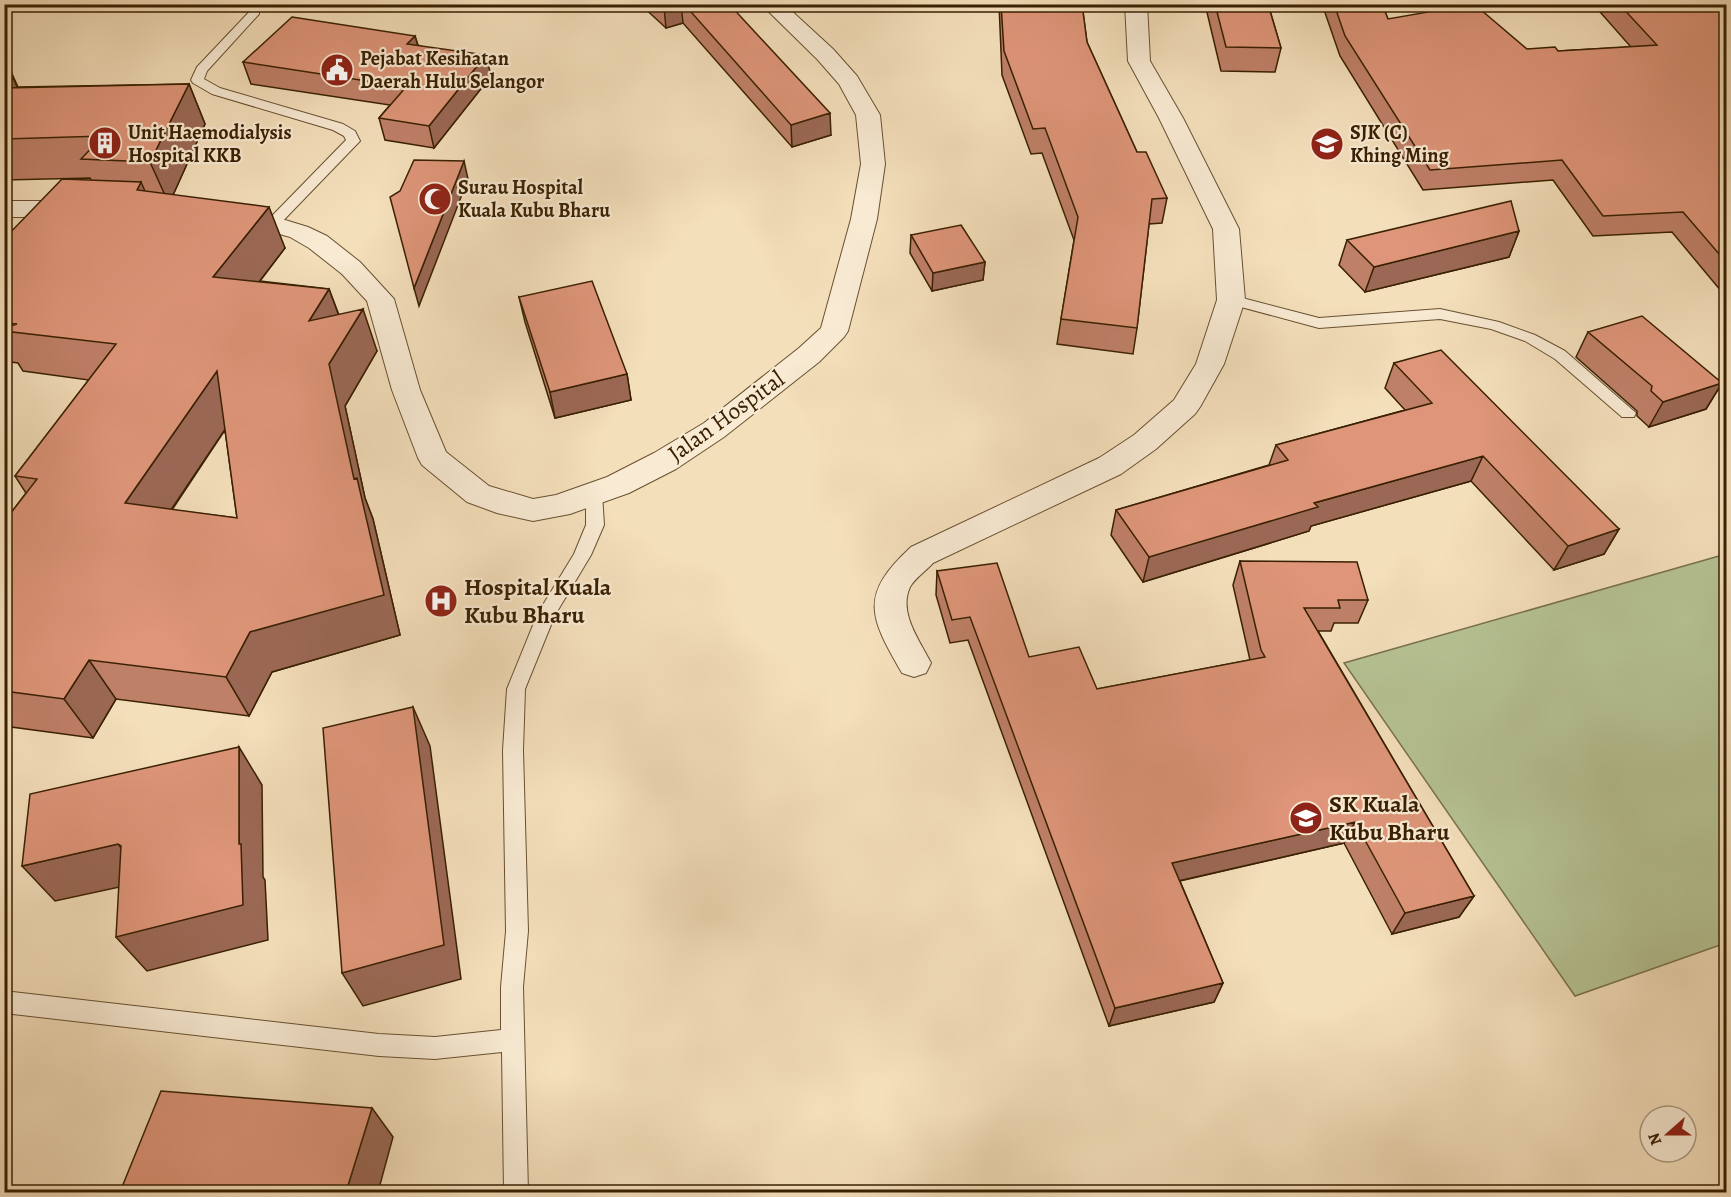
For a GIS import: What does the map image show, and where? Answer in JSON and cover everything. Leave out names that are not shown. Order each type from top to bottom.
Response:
[{"type":"street","name":"Jalan Hospital","points":[[213,217],[272,224],[299,232],[318,242],[351,268],[380,299],[406,390],[433,458],[478,494],[508,505],[533,510],[559,506],[618,485],[665,461],[714,430],[809,355],[834,331],[864,219],[873,164],[868,115],[849,81],[825,54],[771,4]]},
{"type":"street","points":[[914,663],[898,637],[888,605],[900,576],[922,555],[1110,466],[1145,442],[1185,407],[1209,364],[1231,300],[1226,229],[1171,118],[1139,61],[1136,4]]},
{"type":"street","points":[[4,209],[103,210]]},
{"type":"lane","points":[[255,12],[201,70],[197,80],[216,91],[338,127],[350,134],[353,141],[272,224]]},
{"type":"lane","points":[[1231,300],[1319,323],[1440,314],[1494,325],[1530,338],[1560,355],[1628,412]]},
{"type":"lane","points":[[516,1192],[512,987],[517,931],[513,750],[516,689],[547,613],[582,555],[595,525],[594,494]]},
{"type":"lane","points":[[4,1002],[379,1045],[435,1048],[513,1040]]},
{"type":"green space","points":[[1726,554],[1726,943],[1575,996],[1344,663]]},
{"type":"building","points":[[684,4],[729,4],[830,113],[791,125]]},
{"type":"building","points":[[1001,4],[1082,4],[1087,42],[1137,152],[1146,152],[1167,198],[1152,199],[1137,328],[1061,319],[1078,217],[1045,128],[1033,129],[1004,51]]},
{"type":"building","points":[[1215,4],[1268,4],[1281,48],[1226,47]]},
{"type":"building","points":[[1334,4],[1382,4],[1388,19],[1474,4],[1527,49],[1555,47],[1558,51],[1657,45],[1619,4],[1726,4],[1726,262],[1683,212],[1603,216],[1562,160],[1430,170],[1345,36]]},
{"type":"building","points":[[292,17],[415,36],[407,44],[486,55],[429,126],[379,118],[406,87],[243,62]]},
{"type":"building","points":[[4,61],[12,79],[4,81]]},
{"type":"building","points":[[189,84],[150,162],[81,159],[103,136],[4,139],[4,88]]},
{"type":"building","points":[[414,160],[464,161],[414,288],[390,197],[400,191]]},
{"type":"building","points":[[62,179],[141,182],[137,190],[269,207],[213,277],[329,289],[309,321],[363,309],[329,364],[354,479],[357,478],[384,595],[250,632],[226,677],[89,660],[64,699],[4,691],[4,522],[37,479],[15,476],[116,344],[4,331],[4,328],[17,324],[4,323],[4,239]],"holes":[[[217,371],[237,518],[125,503]]]},
{"type":"building","points":[[1511,201],[1519,231],[1374,267],[1347,240]]},
{"type":"building","points":[[961,225],[985,262],[933,273],[911,235]]},
{"type":"building","points":[[592,281],[627,374],[550,392],[519,297]]},
{"type":"building","points":[[1642,316],[1722,383],[1663,402],[1651,391],[1652,386],[1588,332]]},
{"type":"building","points":[[1441,350],[1619,529],[1568,546],[1483,456],[1314,503],[1318,507],[1149,557],[1116,510],[1288,460],[1276,445],[1432,403],[1394,363]]},
{"type":"building","points":[[1240,561],[1357,562],[1368,600],[1338,600],[1340,608],[1304,608],[1474,896],[1405,913],[1355,822],[1172,863],[1223,983],[1115,1008],[970,617],[952,620],[937,571],[997,563],[1029,657],[1079,647],[1097,689],[1265,657],[1261,650]]},
{"type":"building","points":[[413,707],[444,945],[342,973],[323,728]]},
{"type":"building","points":[[239,747],[239,844],[241,844],[243,905],[116,937],[121,846],[118,844],[22,866],[30,794]]},
{"type":"building","points":[[161,1091],[372,1108],[346,1192],[120,1192]]},
{"type":"place","name":"Pejabat Kesihatan Daerah Hulu Selangor","points":[[337,70]]},
{"type":"place","name":"Unit Haemodialysis Hospital KKB","points":[[105,143]]},
{"type":"place","name":"SJK (C) Khing Ming","points":[[1327,144]]},
{"type":"place","name":"Surau Hospital Kuala Kubu Bharu","points":[[435,199]]},
{"type":"place","name":"Hospital Kuala Kubu Bharu","points":[[441,601]]},
{"type":"place","name":"SK Kuala Kubu Bharu","points":[[1306,818]]}]
